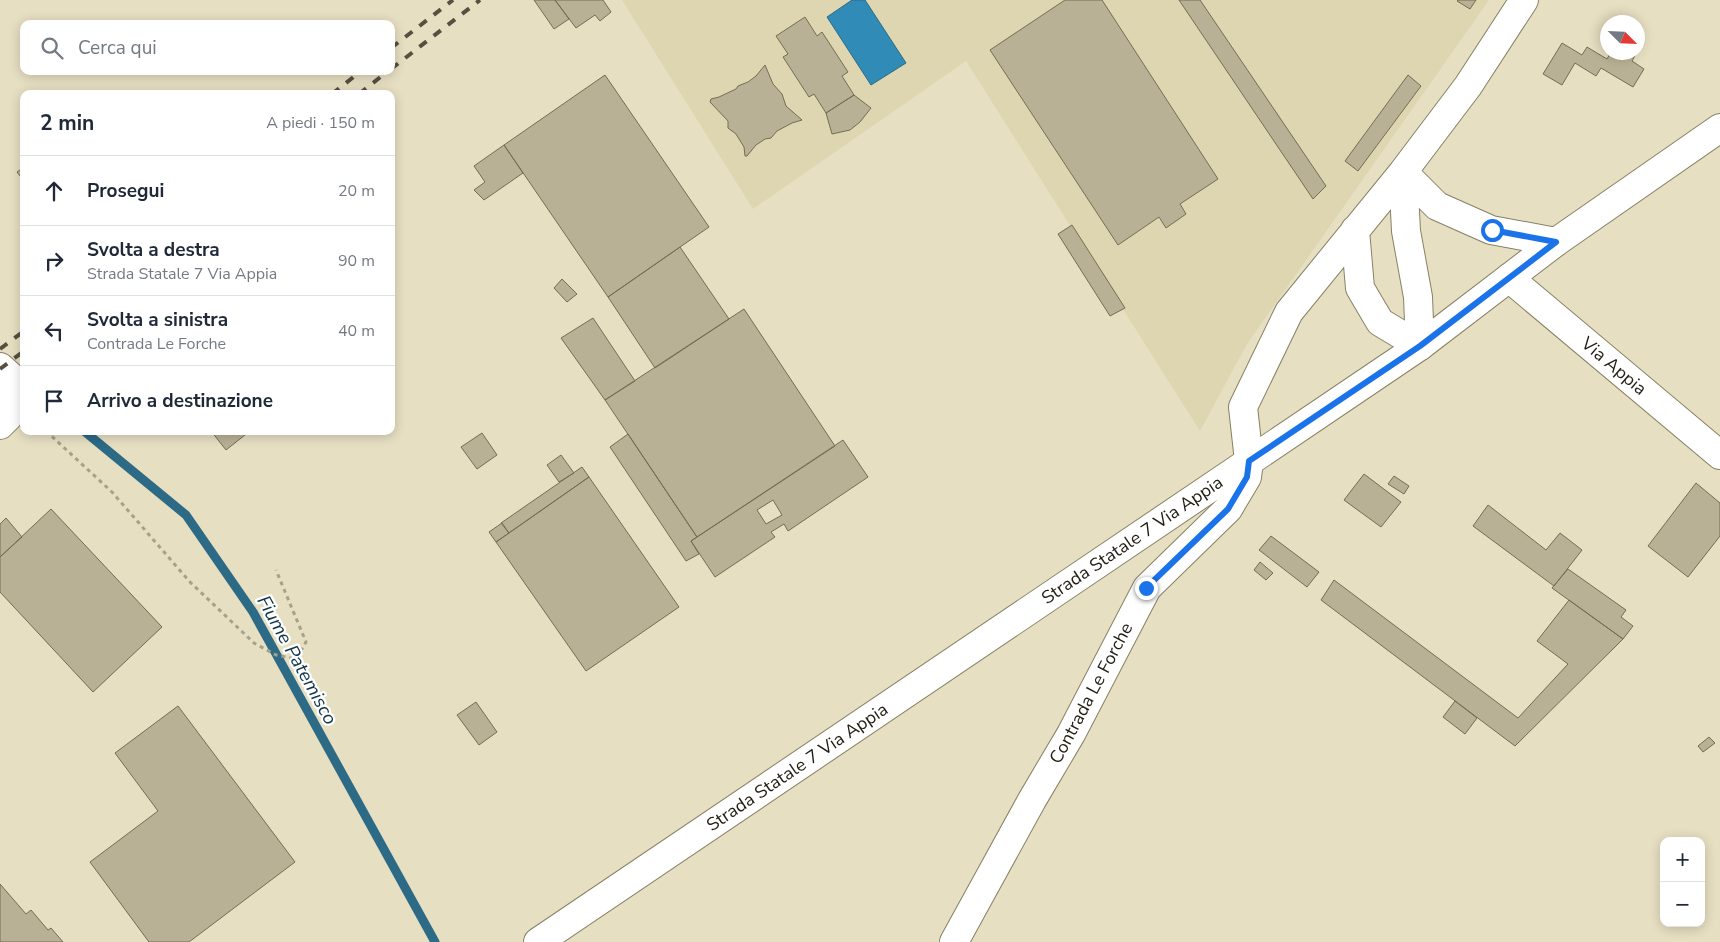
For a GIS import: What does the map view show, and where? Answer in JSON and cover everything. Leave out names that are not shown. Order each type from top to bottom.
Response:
[{"type":"street","points":[[1249,461],[1244,407],[1288,312],[1404,172],[1468,86],[1524,0]]},
{"type":"street","name":"Strada Statale 7 Via Appia","points":[[548,935],[1420,346],[1556,242],[1720,128]]},
{"type":"street","points":[[1404,172],[1437,206],[1492,230],[1556,242]]},
{"type":"street","points":[[1404,172],[1406,231],[1418,297],[1420,346]]},
{"type":"street","points":[[1355,230],[1360,288],[1380,322],[1420,346]]},
{"type":"street","name":"Via Appia","points":[[1509,278],[1720,455]]},
{"type":"street","points":[[0,367],[10,376],[13,387],[9,416],[0,425]]},
{"type":"street","name":"Contrada Le Forche","points":[[954,942],[1032,800],[1071,734],[1146,588],[1228,509],[1247,477],[1249,461]]},
{"type":"path","points":[[50,435],[112,492],[190,582],[254,643],[276,655],[296,659],[306,642],[276,570]]},
{"type":"shaded area","points":[[622,0],[1489,0],[1247,344],[1200,431],[966,61],[753,209]]},
{"type":"water","points":[[852,0],[865,0],[906,63],[871,85],[827,17]]},
{"type":"building","points":[[534,0],[555,0],[569,19],[554,29]]},
{"type":"building","points":[[555,0],[603,0],[611,12],[600,21],[595,15],[576,28]]},
{"type":"building","points":[[1065,0],[1102,0],[1218,179],[1180,204],[1186,214],[1166,228],[1159,217],[1118,245],[990,50]]},
{"type":"building","points":[[1179,0],[1200,0],[1326,186],[1313,199]]},
{"type":"building","points":[[1458,0],[1476,0],[1470,9]]},
{"type":"building","points":[[805,17],[817,36],[822,32],[848,72],[842,76],[854,95],[826,113],[814,94],[809,97],[783,57],[788,54],[776,36]]},
{"type":"building","points":[[1562,43],[1582,55],[1587,47],[1600,55],[1600,60],[1633,60],[1644,69],[1633,87],[1601,68],[1596,76],[1575,63],[1562,85],[1543,74]]},
{"type":"building","points":[[765,65],[773,84],[782,94],[786,106],[802,120],[777,131],[771,138],[765,139],[756,145],[745,156],[744,147],[736,134],[728,128],[728,121],[710,102],[711,99],[719,97],[748,82]]},
{"type":"building","points":[[605,75],[709,227],[608,297],[504,145]]},
{"type":"building","points":[[1408,75],[1421,86],[1358,171],[1345,161]]},
{"type":"building","points":[[854,95],[871,108],[860,122],[850,130],[832,134],[826,113]]},
{"type":"building","points":[[504,145],[523,173],[484,200],[474,190],[485,182],[474,166]]},
{"type":"building","points":[[1072,225],[1125,308],[1110,316],[1058,234]]},
{"type":"building","points":[[680,247],[729,319],[655,368],[608,297]]},
{"type":"building","points":[[562,279],[577,294],[567,302],[554,288]]},
{"type":"building","points":[[744,309],[835,446],[697,537],[605,400]]},
{"type":"building","points":[[593,318],[635,381],[605,400],[561,338]]},
{"type":"building","points":[[482,433],[497,455],[477,469],[461,447]]},
{"type":"building","points":[[628,434],[697,537],[691,541],[699,554],[686,561],[610,447]]},
{"type":"building","points":[[214,435],[245,435],[226,450]]},
{"type":"building","points":[[843,440],[868,477],[788,531],[784,524],[771,532],[775,537],[715,577],[691,541]],"holes":[[[773,500],[782,515],[766,524],[757,510]]]},
{"type":"building","points":[[561,455],[574,473],[559,482],[547,465]]},
{"type":"building","points":[[582,467],[589,477],[509,533],[501,523]]},
{"type":"building","points":[[1364,474],[1401,502],[1381,527],[1344,500]]},
{"type":"building","points":[[1394,476],[1409,486],[1404,494],[1388,484]]},
{"type":"building","points":[[589,477],[679,607],[586,671],[496,542]]},
{"type":"building","points":[[1696,483],[1720,503],[1720,536],[1688,577],[1648,546]]},
{"type":"building","points":[[1488,505],[1546,550],[1560,533],[1582,550],[1554,586],[1473,526]]},
{"type":"building","points":[[51,509],[162,627],[93,692],[0,592],[0,557]]},
{"type":"building","points":[[6,518],[22,537],[0,557],[0,524]]},
{"type":"building","points":[[502,523],[509,533],[496,542],[489,532]]},
{"type":"building","points":[[1271,536],[1319,572],[1307,587],[1259,550]]},
{"type":"building","points":[[1260,562],[1273,573],[1266,580],[1254,570]]},
{"type":"building","points":[[1568,569],[1626,610],[1621,617],[1633,626],[1623,639],[1552,588]]},
{"type":"building","points":[[1334,580],[1518,718],[1568,664],[1537,641],[1569,600],[1623,639],[1515,746],[1321,600]]},
{"type":"building","points":[[1455,701],[1477,718],[1465,734],[1443,717]]},
{"type":"building","points":[[476,702],[497,732],[479,745],[457,715]]},
{"type":"building","points":[[178,706],[295,862],[189,942],[149,942],[90,862],[158,811],[115,753]]},
{"type":"building","points":[[1709,737],[1715,743],[1703,752],[1698,746]]},
{"type":"building","points":[[0,884],[26,914],[31,910],[48,930],[51,928],[63,942],[0,942]]},
{"type":"waterway","name":"Fiume Patemisco","points":[[89,435],[186,515],[253,612],[435,942]]},
{"type":"railway","points":[[395,45],[453,0]]},
{"type":"railway","points":[[395,66],[480,0]]},
{"type":"railway","points":[[337,90],[356,75]]},
{"type":"railway","points":[[364,90],[383,75]]},
{"type":"railway","points":[[0,349],[20,334]]},
{"type":"railway","points":[[0,369],[20,354]]},
{"type":"route","points":[[1146,588],[1228,509],[1247,477],[1249,461],[1420,346],[1556,242],[1492,230]]}]
